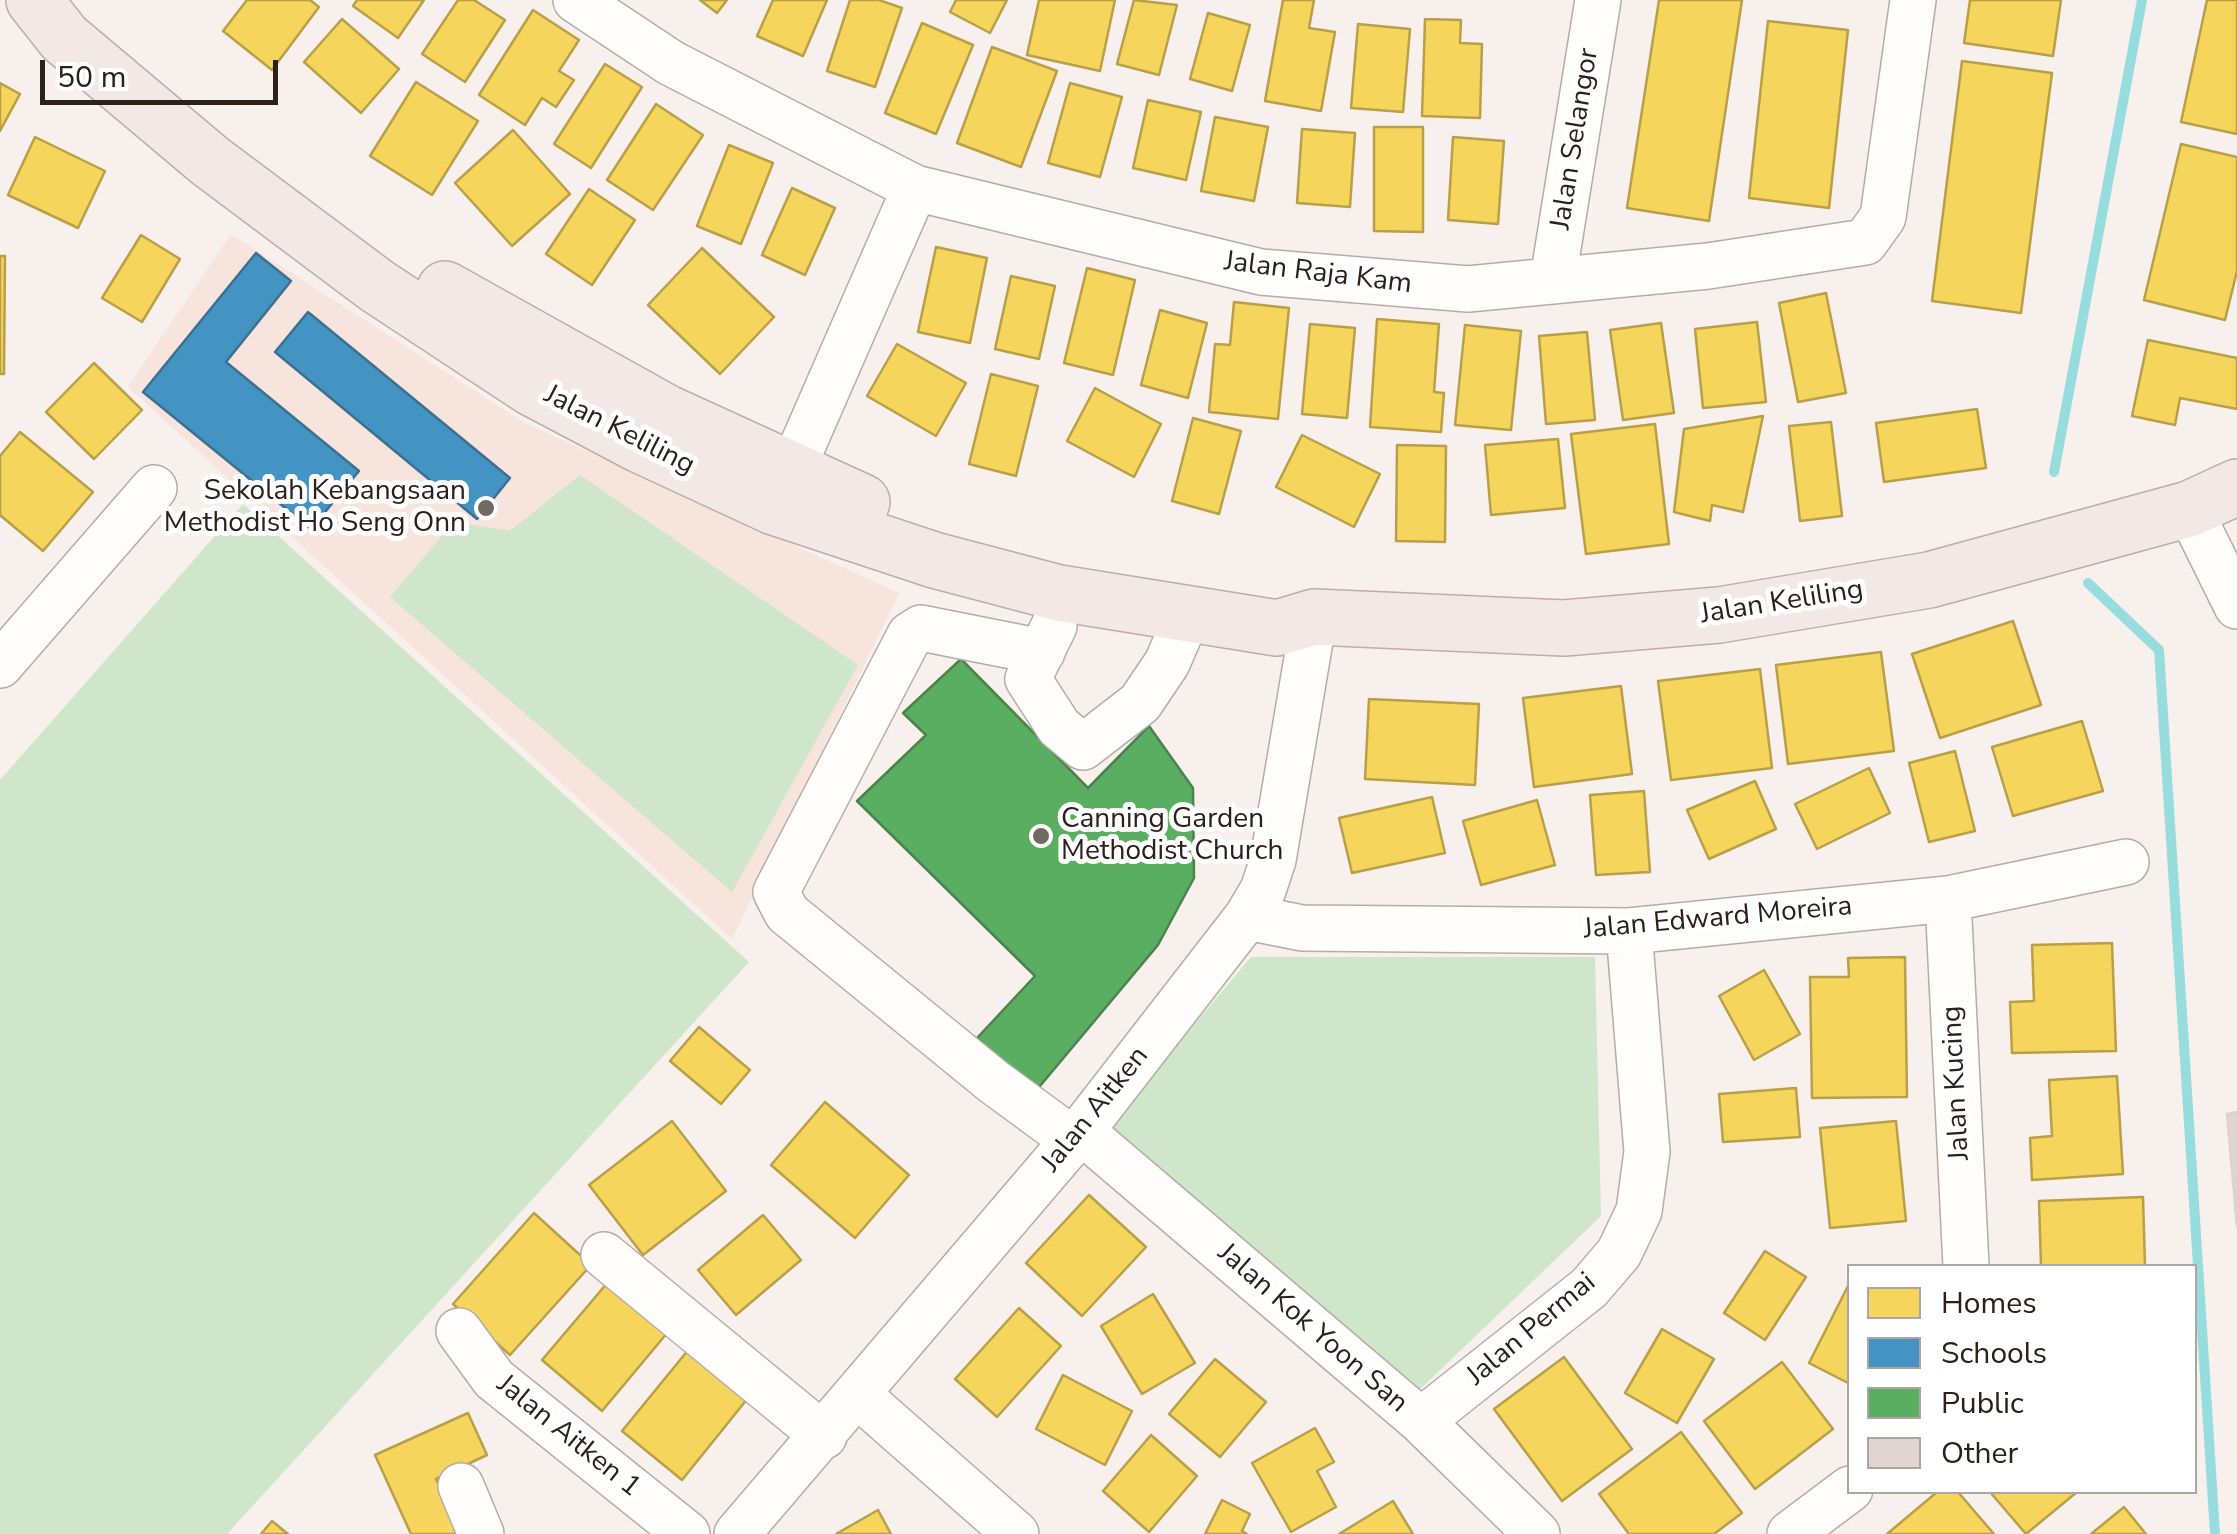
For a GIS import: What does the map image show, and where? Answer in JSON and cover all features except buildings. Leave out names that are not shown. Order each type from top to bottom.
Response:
[{"type":"main road","name":"Jalan Keliling","points":[[34,0],[64,38],[210,162],[377,286],[532,388],[640,445],[774,507],[934,560],[1058,593],[1187,617],[1277,628],[1314,616]]},
{"type":"main road","name":"Jalan Keliling","points":[[47,0],[82,16],[244,151],[368,241],[575,364],[791,472],[871,506],[1012,548],[1254,593],[1314,616],[1564,628],[1718,616],[1928,580],[2213,498]]},
{"type":"street","name":"Jalan Selangor","points":[[1553,279],[1598,0]]},
{"type":"street","name":"Jalan Raja Kam","points":[[583,2],[672,63],[915,188],[1261,272],[1468,289],[1708,266],[1854,245],[1873,236],[1883,217],[1912,0]]},
{"type":"street","points":[[791,472],[915,188]]},
{"type":"street","points":[[0,665],[154,488]]},
{"type":"street","points":[[2213,498],[2237,606]]},
{"type":"street","points":[[1058,593],[1053,628],[1028,678],[1060,727],[1083,747],[1140,703],[1167,663],[1187,617]]},
{"type":"street","name":"Jalan Aitken","points":[[738,1534],[1077,1136],[1247,917],[1263,890],[1273,860],[1314,616]]},
{"type":"street","name":"Jalan Kok Yoon San","points":[[1042,652],[921,628],[910,634],[776,892],[787,913],[994,1082],[1077,1136],[1421,1422],[1536,1534]]},
{"type":"street","name":"Jalan Edward Moreira","points":[[1247,917],[1302,928],[1629,931],[1948,898],[2126,862]]},
{"type":"street","name":"Jalan Kucing","points":[[1948,898],[1966,1264]]},
{"type":"street","name":"Jalan Permai","points":[[1421,1422],[1589,1288],[1619,1253],[1639,1211],[1647,1152],[1629,931]]},
{"type":"street","points":[[604,1254],[824,1436]]},
{"type":"street","name":"Jalan Aitken 1","points":[[459,1331],[494,1379],[688,1534]]},
{"type":"street","points":[[858,1396],[1016,1534]]},
{"type":"street","points":[[461,1486],[481,1534]]},
{"type":"street","points":[[1790,1534],[1847,1492]]},
{"type":"shaded area","name":"Sekolah Kebangsaan Methodist Ho Seng Onn","points":[[231,234],[525,423],[899,593],[732,939],[128,387]]},
{"type":"green space","points":[[580,475],[858,665],[732,892],[390,597],[454,522],[510,531]]},
{"type":"green space","points":[[243,504],[749,962],[227,1534],[0,1534],[0,780]]},
{"type":"green space","points":[[1251,957],[1595,957],[1601,1216],[1414,1395],[1108,1127]]},
{"type":"waterway","points":[[2054,472],[2142,0]]},
{"type":"waterway","points":[[2088,583],[2159,650],[2215,1534]]},
{"type":"place","name":"Sekolah Kebangsaan Methodist Ho Seng Onn","points":[[486,508]]},
{"type":"place","name":"Canning Garden Methodist Church","points":[[1041,836]]}]
